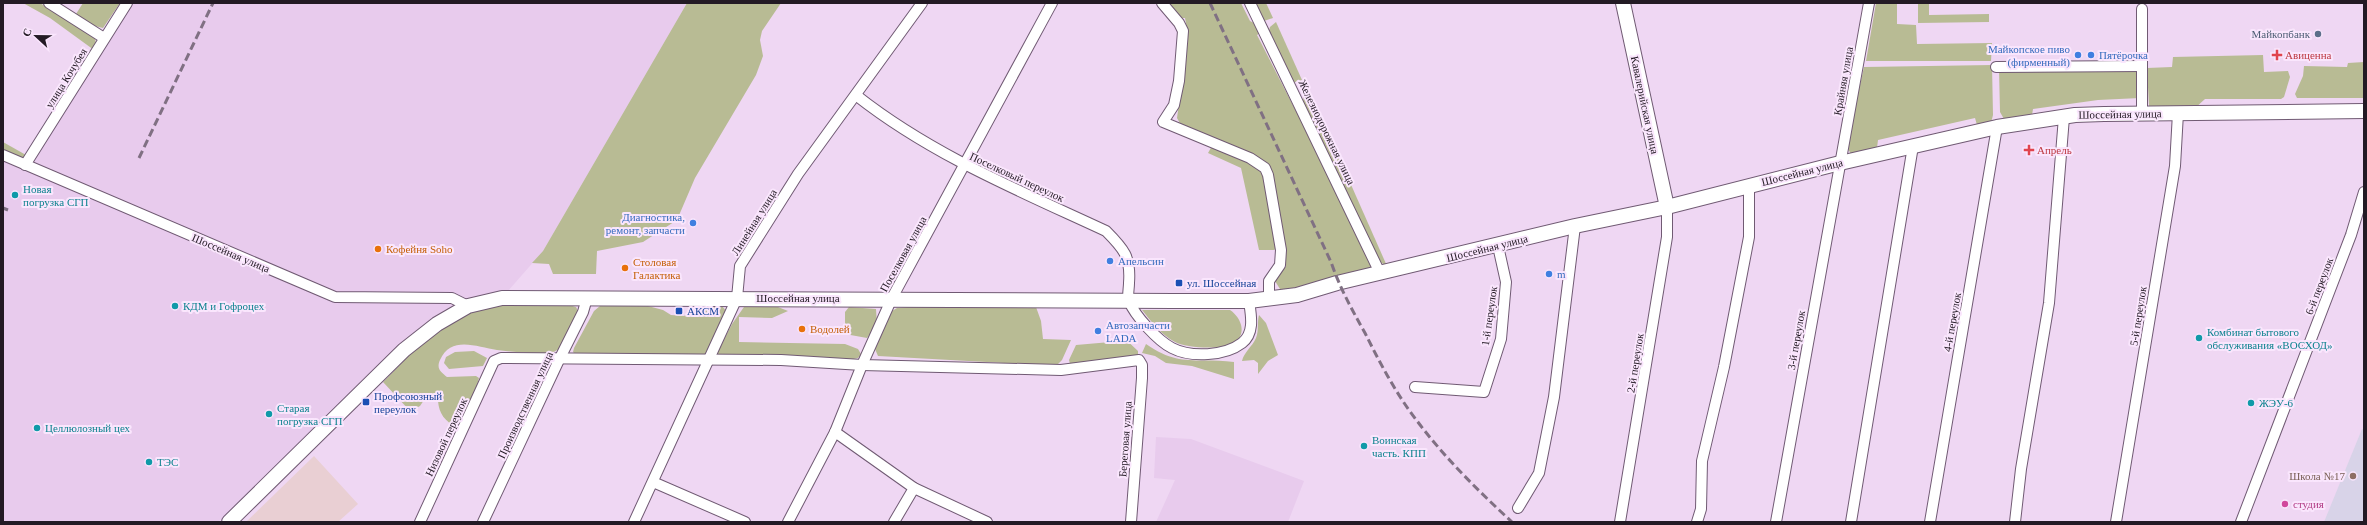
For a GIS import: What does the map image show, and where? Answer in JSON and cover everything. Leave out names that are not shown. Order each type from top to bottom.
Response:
[{"type":"main road","name":"Кавалерийская улица","points":[[1622,3],[1667,207]]},
{"type":"main road","name":"Шоссейная улица","points":[[229,522],[404,350],[437,324],[468,306],[502,298],[892,298],[1128,301],[1249,301],[1269,299],[1297,295],[1380,273],[1498,246],[1575,226],[1667,207],[1840,163],[1997,127],[2064,117],[2142,113],[2364,111]]},
{"type":"street","points":[[49,3],[104,38]]},
{"type":"street","name":"улица Кочубея","points":[[25,166],[127,3]]},
{"type":"street","name":"Линейная улица","points":[[634,522],[737,298],[740,266],[798,174],[857,96],[922,3]]},
{"type":"street","name":"Поселковая улица","points":[[788,522],[834,432],[892,298],[1052,3]]},
{"type":"street","points":[[1162,3],[1179,23],[1183,31],[1179,81],[1174,105],[1163,122],[1250,158],[1265,168],[1268,175],[1281,250],[1280,265],[1269,281],[1269,299]]},
{"type":"street","name":"Железнодорожная улица","points":[[1250,3],[1380,273]]},
{"type":"street","name":"Крайняя улица","points":[[1840,163],[1869,3]]},
{"type":"street","points":[[2142,9],[2142,113]]},
{"type":"street","points":[[1996,66],[2142,66]]},
{"type":"street","name":"Поселковый переулок","points":[[857,96],[881,115],[964,166],[1106,231],[1124,249],[1130,266],[1128,301]]},
{"type":"street","name":"5-й переулок","points":[[2116,522],[2175,166],[2178,113]]},
{"type":"street","points":[[2015,522],[2021,469],[2049,304],[2064,117]]},
{"type":"street","name":"4-й переулок","points":[[1930,522],[1997,127]]},
{"type":"street","points":[[1851,522],[1913,146]]},
{"type":"street","name":"Шоссейная улица","points":[[3,156],[335,296],[452,298],[468,306]]},
{"type":"street","name":"3-й переулок","points":[[1776,522],[1840,163]]},
{"type":"street","points":[[1697,522],[1701,508],[1702,461],[1724,367],[1748,238],[1749,186]]},
{"type":"street","name":"6-й переулок","points":[[2241,522],[2351,235],[2364,192]]},
{"type":"street","name":"2-й переулок","points":[[1620,522],[1665,244],[1667,207]]},
{"type":"street","points":[[1518,508],[1538,473],[1552,404],[1575,226]]},
{"type":"street","name":"1-й переулок","points":[[1415,387],[1484,392],[1501,339],[1506,282],[1498,246]]},
{"type":"street","name":"Производственная улица","points":[[483,522],[583,312],[587,298]]},
{"type":"street","points":[[1128,301],[1148,329],[1172,348],[1212,355],[1232,349],[1244,342],[1251,330],[1249,301]]},
{"type":"street","name":"Низовой переулок","points":[[420,522],[494,362],[501,358],[559,360]]},
{"type":"street","points":[[559,360],[781,360],[862,365]]},
{"type":"street","name":"Береговая улица","points":[[862,365],[1061,370],[1139,360],[1142,365],[1142,378],[1131,522]]},
{"type":"street","points":[[834,432],[914,488],[988,522]]},
{"type":"street","points":[[653,482],[745,522]]},
{"type":"street","points":[[894,522],[914,488]]},
{"type":"shaded area","points":[[127,3],[687,3],[543,251],[502,298],[468,306],[404,350],[218,522],[3,522],[3,155],[25,165]]},
{"type":"shaded area","name":"Школа №17","points":[[2362,429],[2364,430],[2364,522],[2324,522]]},
{"type":"shaded area","points":[[1156,437],[1191,439],[1304,481],[1288,522],[1156,522],[1175,480],[1154,478]]},
{"type":"shaded area","points":[[314,456],[358,504],[338,522],[246,522]]},
{"type":"green space","points":[[23,3],[40,3],[95,37],[96,45],[94,50],[50,18]]},
{"type":"green space","points":[[83,3],[120,3],[103,28],[91,25],[76,14]]},
{"type":"green space","points":[[687,3],[781,3],[762,31],[760,40],[763,56],[756,75],[695,178],[677,220],[643,242],[597,251],[596,274],[553,274],[549,264],[532,263],[543,251]]},
{"type":"green space","points":[[1167,3],[1241,3],[1250,21],[1256,24],[1260,33],[1257,35],[1322,162],[1373,267],[1368,272],[1288,289],[1280,289],[1275,281],[1286,266],[1286,258],[1270,172],[1182,127],[1177,118],[1187,55],[1187,30],[1185,18],[1179,18]]},
{"type":"green space","points":[[1254,3],[1266,3],[1273,18],[1264,21]]},
{"type":"green space","points":[[1876,3],[1897,3],[1897,24],[1916,25],[1917,44],[1992,43],[1991,61],[1866,61]]},
{"type":"green space","points":[[1918,3],[1929,3],[1929,15],[1989,14],[1989,22],[1918,23]]},
{"type":"green space","points":[[1276,22],[1302,80],[1292,83],[1268,34],[1270,27]]},
{"type":"green space","points":[[2263,55],[2264,72],[2288,71],[2290,77],[2284,97],[2281,99],[2205,99],[2194,109],[2149,106],[2147,68],[2172,67],[2173,57]]},
{"type":"green space","points":[[2364,62],[2364,98],[2297,98],[2295,94],[2303,76],[2304,66],[2347,67],[2348,63]]},
{"type":"green space","points":[[1992,65],[1993,115],[1991,123],[1977,125],[1975,118],[1878,140],[1877,148],[1852,155],[1847,148],[1864,67]]},
{"type":"green space","points":[[1999,69],[2140,69],[2140,98],[2098,100],[2033,109],[2032,115],[2008,120],[2004,119],[2000,112]]},
{"type":"green space","points":[[1310,92],[1387,266],[1380,262],[1306,108],[1303,101],[1304,96]]},
{"type":"green space","points":[[3,142],[26,155],[24,159],[3,150]]},
{"type":"green space","points":[[1212,146],[1260,167],[1265,173],[1277,248],[1274,250],[1259,250],[1241,168],[1208,153]]},
{"type":"green space","points":[[505,305],[569,305],[576,307],[578,311],[559,349],[552,353],[497,350],[465,344],[451,347],[445,352],[440,360],[439,368],[447,377],[476,376],[479,378],[473,401],[456,427],[443,417],[438,401],[426,397],[420,406],[410,411],[383,382],[431,334],[449,322],[469,313]]},
{"type":"green space","points":[[600,306],[648,306],[663,310],[671,315],[684,316],[699,307],[722,306],[728,313],[708,353],[703,356],[575,354],[573,352],[574,348],[594,311]]},
{"type":"green space","points":[[917,306],[1036,307],[1041,321],[1043,339],[1071,340],[1062,360],[1056,366],[878,356],[875,349],[892,311],[897,308]]},
{"type":"green space","points":[[744,307],[778,307],[788,311],[772,318],[739,317],[739,342],[845,344],[858,349],[861,354],[858,358],[849,360],[716,355],[732,324]]},
{"type":"green space","points":[[849,307],[876,309],[877,324],[867,338],[845,334],[845,312]]},
{"type":"green space","points":[[1142,310],[1230,310],[1238,318],[1242,327],[1242,332],[1237,341],[1227,346],[1203,348],[1187,346],[1175,342],[1165,336]]},
{"type":"green space","points":[[1259,315],[1266,323],[1278,355],[1268,361],[1258,374],[1258,363],[1254,360],[1242,361],[1244,355],[1256,338]]},
{"type":"green space","points":[[1122,336],[1138,351],[1138,356],[1070,364],[1069,360],[1076,345],[1122,341]]},
{"type":"green space","points":[[1146,344],[1169,356],[1179,359],[1234,362],[1234,379],[1192,366],[1166,363],[1155,356],[1142,353]]},
{"type":"green space","points":[[474,351],[487,358],[483,366],[449,369],[444,363],[446,357],[455,352]]},
{"type":"railway","points":[[139,158],[213,3]]},
{"type":"railway","points":[[1210,3],[1331,262],[1350,306],[1391,382],[1409,410],[1432,440],[1484,496],[1512,522]]},
{"type":"railway","points":[[3,208],[8,210]]},
{"type":"place","name":"Майкопбанк","points":[[2318,34]]},
{"type":"place","name":"Майкопское пиво (фирменный)","points":[[2078,55]]},
{"type":"place","name":"Пятёрочка","points":[[2091,55]]},
{"type":"place","name":"Авиценна","points":[[2277,55]]},
{"type":"place","name":"Апрель","points":[[2029,150]]},
{"type":"place","name":"Новая погрузка СГП","points":[[15,195]]},
{"type":"place","name":"Диагностика, ремонт, запчасти","points":[[693,223]]},
{"type":"place","name":"Кофейня Soho","points":[[378,249]]},
{"type":"place","name":"Апельсин","points":[[1110,261]]},
{"type":"place","name":"Столовая Галактика","points":[[625,268]]},
{"type":"place","name":"m","points":[[1549,274]]},
{"type":"place","name":"ул. Шоссейная","points":[[1179,283]]},
{"type":"place","name":"КДМ и Гофроцех","points":[[175,306]]},
{"type":"place","name":"АКСМ","points":[[679,311]]},
{"type":"place","name":"Водолей","points":[[802,329]]},
{"type":"place","name":"Автозапчасти LADA","points":[[1098,331]]},
{"type":"place","name":"Комбинат бытового обслуживания «ВОСХОД»","points":[[2199,338]]},
{"type":"place","name":"Профсоюзный переулок","points":[[366,402]]},
{"type":"place","name":"ЖЭУ-6","points":[[2251,403]]},
{"type":"place","name":"Старая погрузка СГП","points":[[269,414]]},
{"type":"place","name":"Целлюлозный цех","points":[[37,428]]},
{"type":"place","name":"Воинская часть. КПП","points":[[1364,446]]},
{"type":"place","name":"ТЭС","points":[[149,462]]},
{"type":"place","name":"Школа №17","points":[[2353,476]]},
{"type":"place","name":"студия","points":[[2285,504]]}]
